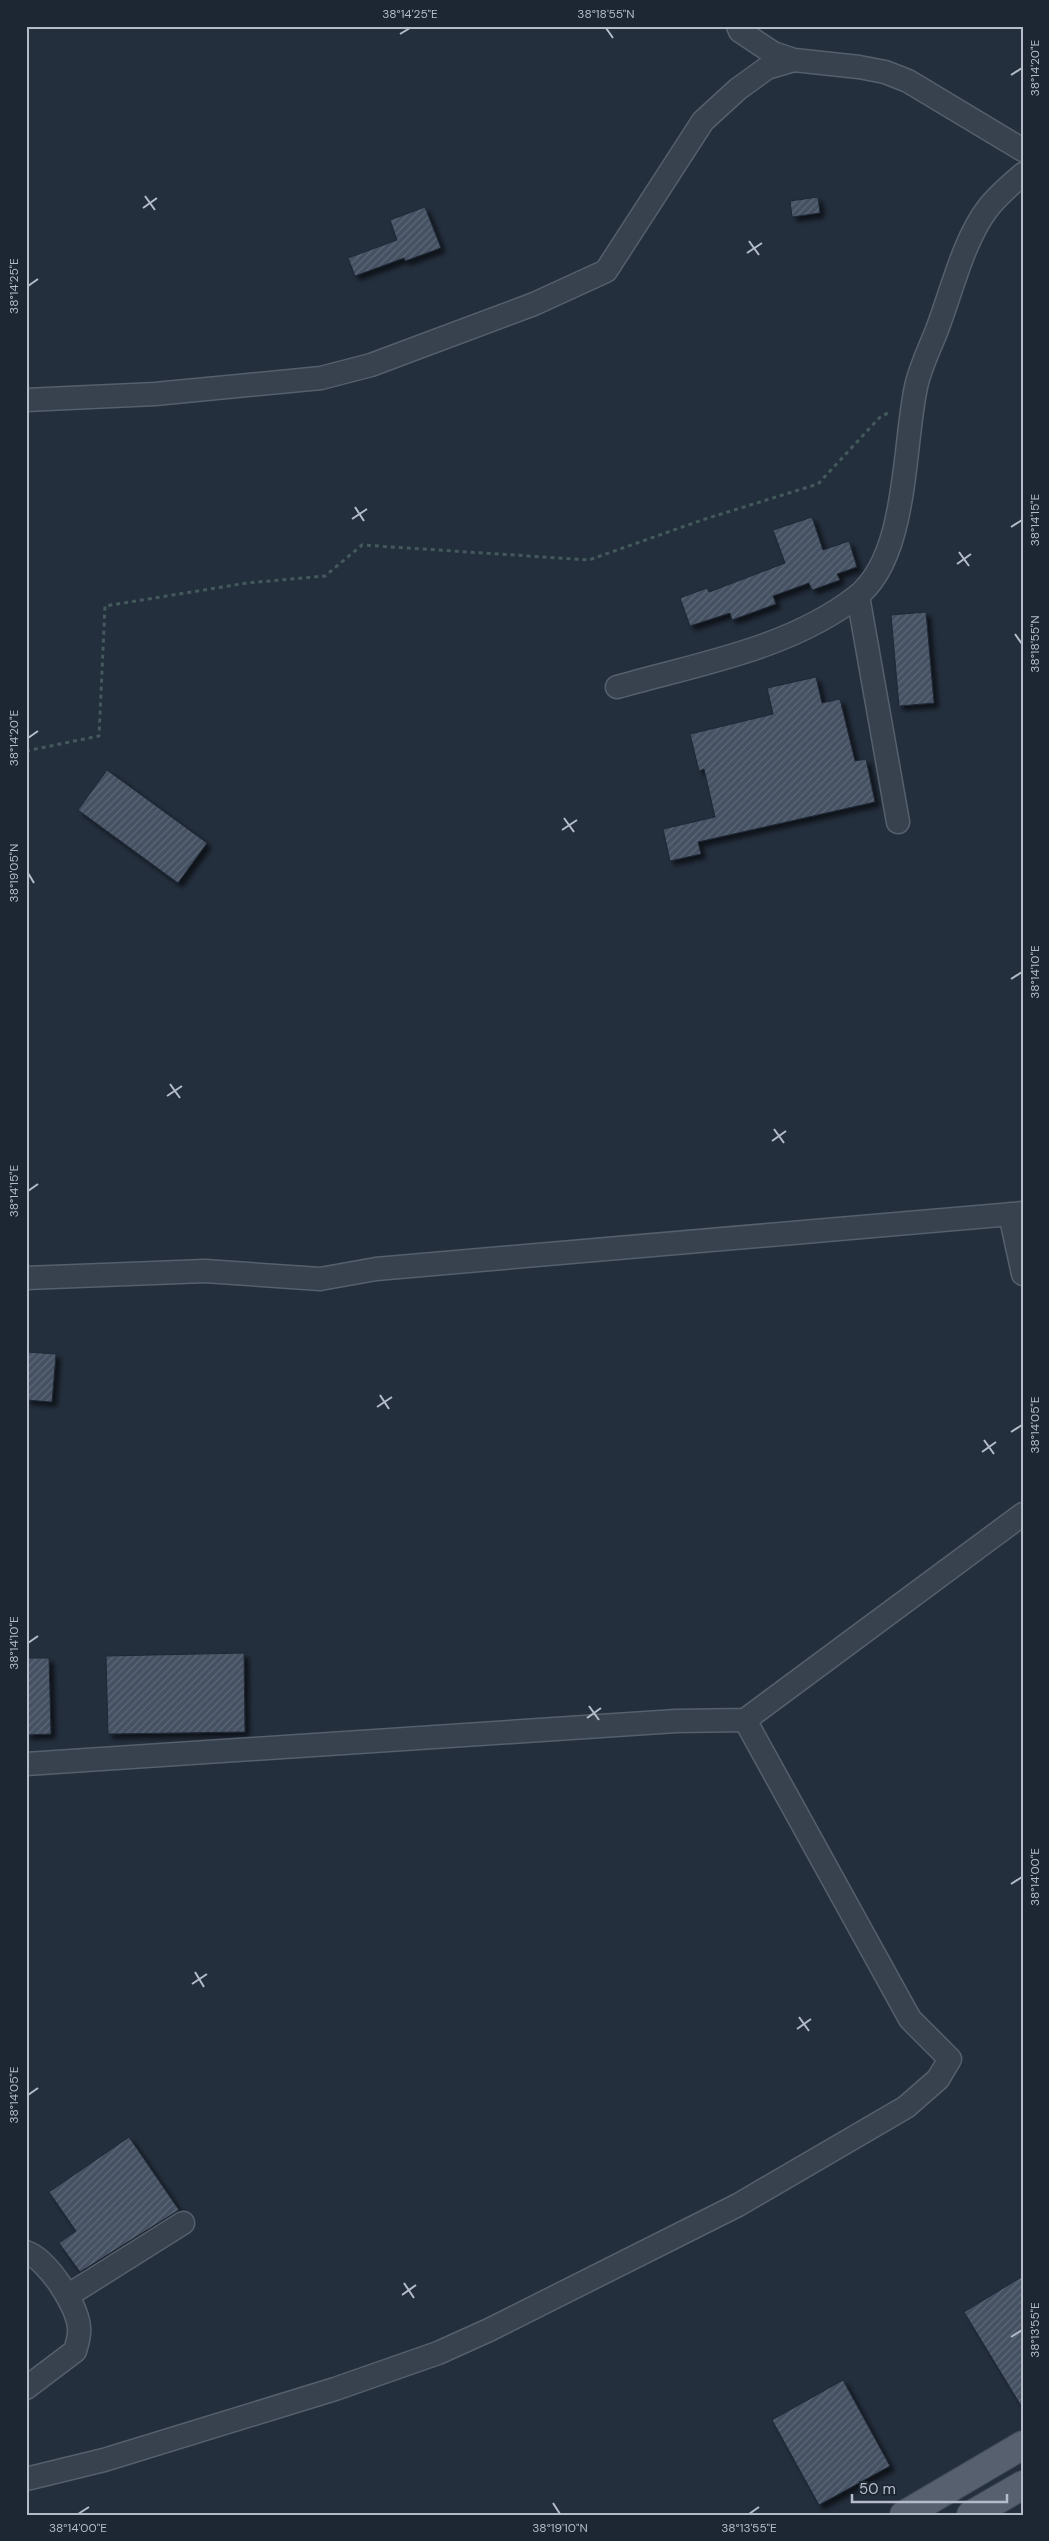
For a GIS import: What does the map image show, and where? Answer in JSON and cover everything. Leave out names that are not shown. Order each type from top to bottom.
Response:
[{"type":"main road","points":[[904,2515],[1023,2446]]},
{"type":"main road","points":[[971,2515],[1023,2485]]},
{"type":"street","points":[[738,26],[740,30],[772,53],[794,60],[859,67],[885,72],[908,81],[1023,150]]},
{"type":"street","points":[[26,400],[155,394],[321,378],[371,365],[534,304],[606,271],[703,121],[738,89],[767,68],[794,60]]},
{"type":"street","points":[[617,687],[786,639],[822,620],[858,596],[878,572],[895,532],[916,386],[970,242],[987,210],[1006,188],[1023,174]]},
{"type":"street","points":[[858,596],[898,822]]},
{"type":"street","points":[[26,1278],[205,1271],[320,1279],[376,1268],[1016,1213],[1023,1274]]},
{"type":"street","points":[[26,1764],[676,1721],[745,1720],[1023,1514]]},
{"type":"street","points":[[26,2479],[104,2460],[335,2389],[438,2353],[489,2330],[738,2205],[906,2107],[938,2079],[950,2060],[910,2019],[745,1720]]},
{"type":"street","points":[[68,2296],[183,2223]]},
{"type":"street","points":[[26,2252],[42,2262],[68,2296],[80,2326],[75,2351],[26,2388]]},
{"type":"path","points":[[26,751],[99,736],[105,606],[248,583],[325,576],[362,545],[589,560],[705,519],[818,484],[881,416],[913,402]]},
{"type":"building","points":[[818,197],[820,213],[792,217],[790,201]]},
{"type":"building","points":[[425,207],[441,248],[405,261],[404,258],[355,276],[348,258],[397,240],[390,220]]},
{"type":"building","points":[[812,517],[823,550],[849,541],[857,567],[837,574],[840,580],[812,590],[809,583],[773,596],[776,604],[732,620],[730,613],[690,626],[680,598],[707,588],[709,592],[785,563],[773,530]]},
{"type":"building","points":[[926,612],[934,703],[899,706],[891,615]]},
{"type":"building","points":[[816,677],[822,703],[840,699],[855,761],[866,759],[875,802],[698,842],[701,854],[670,861],[663,829],[715,817],[704,769],[699,771],[690,734],[773,714],[767,688]]},
{"type":"building","points":[[107,770],[207,843],[178,883],[78,810]]},
{"type":"building","points":[[28,1352],[56,1354],[52,1402],[26,1400]]},
{"type":"building","points":[[244,1653],[245,1732],[108,1734],[106,1656]]},
{"type":"building","points":[[26,1658],[49,1658],[51,1734],[26,1735]]},
{"type":"building","points":[[129,2137],[179,2210],[80,2272],[59,2243],[76,2231],[49,2192]]},
{"type":"building","points":[[1023,2276],[1023,2409],[964,2312]]},
{"type":"building","points":[[843,2380],[890,2466],[819,2505],[772,2420]]}]
